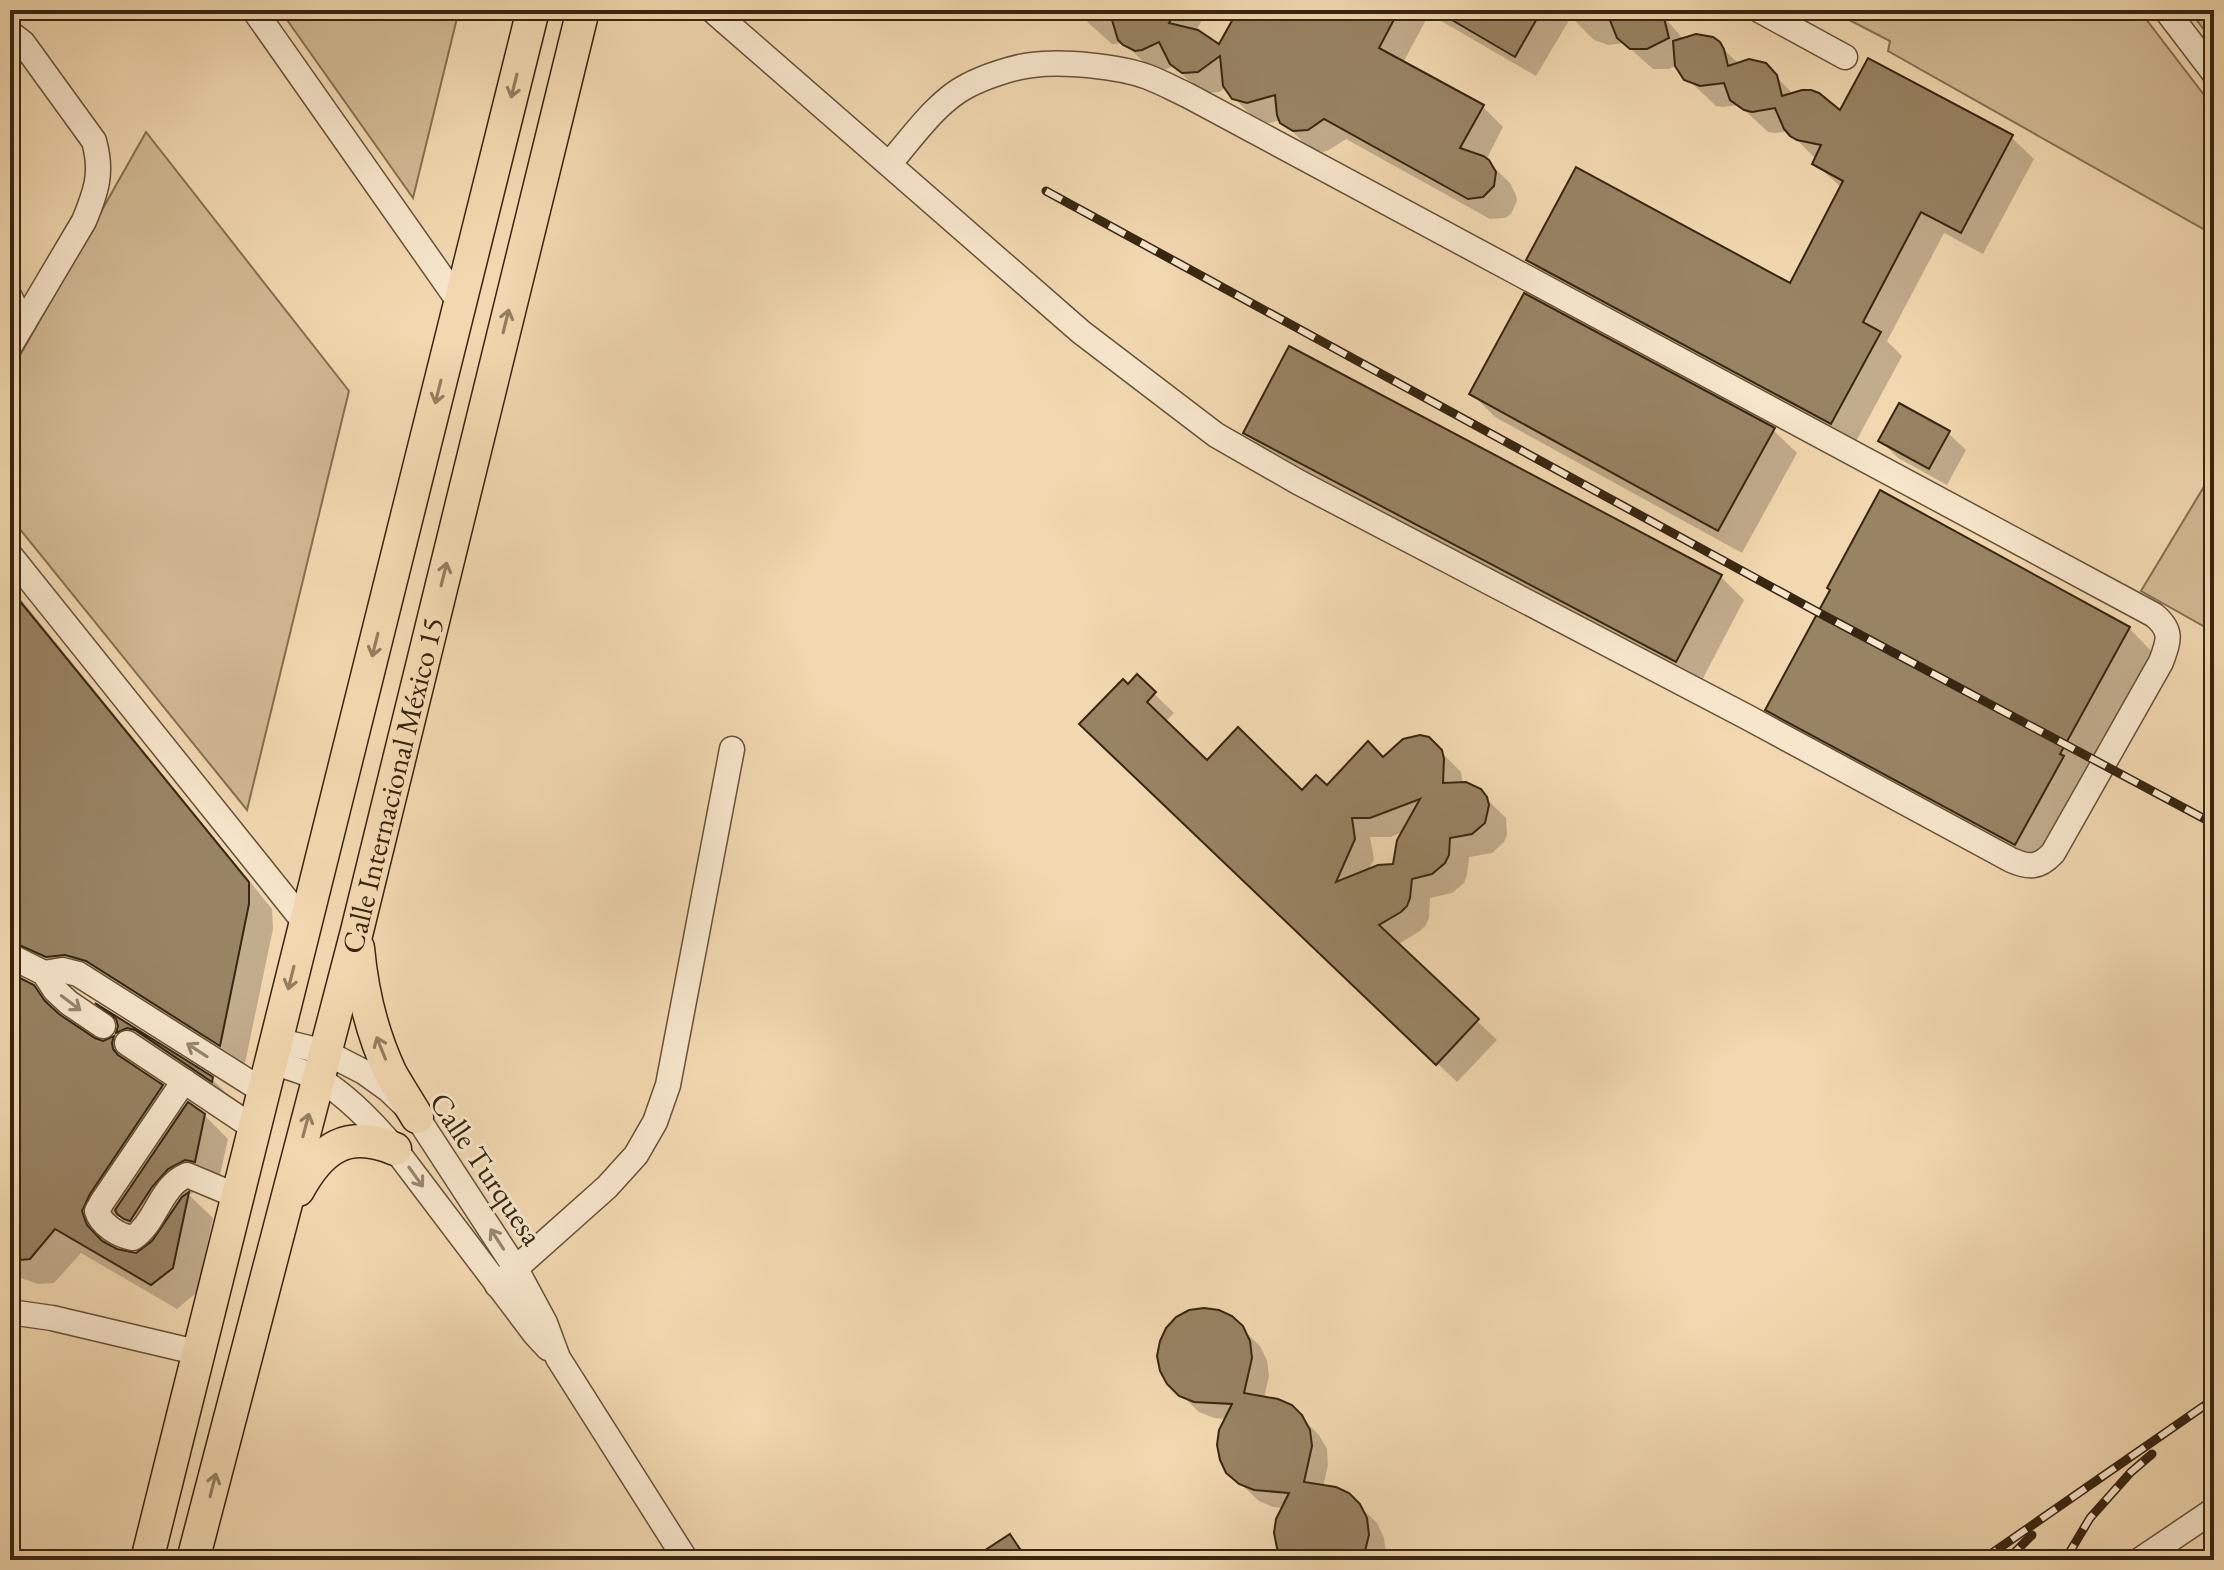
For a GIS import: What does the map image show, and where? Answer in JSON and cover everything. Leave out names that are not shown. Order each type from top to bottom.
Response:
[{"type":"main road","name":"Calle Internacional México 15","points":[[147,1560],[533,10]]},
{"type":"main road","name":"Calle Internacional México 15","points":[[193,1560],[357,931],[583,10]]},
{"type":"main road","points":[[357,931],[361,980],[373,1029],[391,1074],[417,1117]]},
{"type":"main road","points":[[277,1233],[304,1179],[317,1160],[335,1146],[357,1140],[379,1142],[395,1149]]},
{"type":"street","points":[[254,10],[460,303]]},
{"type":"street","points":[[712,10],[1081,332],[1216,435],[1298,482],[2023,865],[2044,862],[2053,853],[2161,662],[2168,636],[2165,624],[2154,615],[1187,95],[1148,77],[1111,68],[1060,65],[1031,65],[994,75],[966,87],[940,106],[889,164]]},
{"type":"street","points":[[1759,10],[1845,57]]},
{"type":"street","points":[[2166,10],[2214,73]]},
{"type":"street","points":[[10,33],[23,43],[94,141],[99,159],[93,201],[84,221],[10,346]]},
{"type":"street","points":[[10,297],[23,324]]},
{"type":"street","points":[[10,555],[305,923]]},
{"type":"street","points":[[497,1285],[607,1187],[636,1155],[655,1122],[668,1085],[732,749]]},
{"type":"street","points":[[10,956],[44,973],[55,990],[69,1003],[103,1026]]},
{"type":"street","name":"Calle Turquesa","points":[[44,973],[62,970],[78,974],[270,1064],[322,1066],[364,1072],[389,1090],[417,1117],[516,1269],[545,1323],[558,1358]]},
{"type":"street","points":[[127,1043],[254,1128]]},
{"type":"street","name":"Calle Turquesa","points":[[322,1066],[353,1106],[395,1149],[535,1334],[558,1358],[686,1560]]},
{"type":"street","points":[[184,1081],[102,1202],[97,1211],[98,1217],[125,1237],[133,1238],[171,1187],[187,1175],[237,1196]]},
{"type":"street","points":[[10,1312],[52,1318],[200,1353]]},
{"type":"street","points":[[2140,1560],[2214,1510]]},
{"type":"shaded area","points":[[280,10],[459,10],[413,198]]},
{"type":"shaded area","points":[[1830,10],[2139,10],[2214,108],[2214,235],[1888,51],[1890,41]]},
{"type":"shaded area","points":[[2189,10],[2214,10],[2214,43]]},
{"type":"shaded area","points":[[146,132],[349,391],[247,810],[10,517],[10,373]]},
{"type":"shaded area","points":[[2214,470],[2214,632],[2141,591]]},
{"type":"building","points":[[1109,10],[1176,10],[1169,23],[1198,30],[1219,44],[1238,10],[1399,10],[1379,48],[1484,105],[1460,148],[1489,160],[1496,172],[1494,186],[1483,197],[1468,199],[1324,119],[1308,130],[1293,131],[1280,123],[1275,95],[1247,103],[1232,99],[1223,86],[1220,56],[1198,72],[1182,73],[1170,64],[1159,42],[1135,51],[1123,45],[1118,40]]},
{"type":"building","points":[[1435,10],[1542,10],[1515,57]]},
{"type":"building","points":[[1606,10],[1662,10],[1669,38],[1647,49],[1630,49],[1617,38]]},
{"type":"building","points":[[1696,34],[1713,37],[1720,42],[1728,66],[1749,59],[1766,63],[1777,75],[1782,96],[1811,90],[1840,110],[1868,58],[2013,135],[1961,233],[1921,212],[1863,322],[1881,332],[1831,424],[1526,260],[1576,167],[1790,283],[1843,181],[1812,164],[1821,145],[1790,136],[1775,108],[1752,112],[1744,110],[1730,100],[1724,83],[1700,86],[1684,80],[1675,66],[1673,41]]},
{"type":"building","points":[[1524,293],[1775,428],[1718,531],[1469,394]]},
{"type":"building","points":[[1289,346],[1722,575],[1676,662],[1243,433]]},
{"type":"building","points":[[1899,403],[1950,431],[1929,469],[1878,441]]},
{"type":"building","points":[[1880,490],[2130,627],[2060,754],[2064,756],[2015,845],[1765,710]]},
{"type":"building","points":[[10,589],[249,882],[249,904],[220,1046],[86,961],[65,955],[46,957],[10,941]]},
{"type":"building","points":[[1137,674],[1156,692],[1147,702],[1207,760],[1238,727],[1302,790],[1316,775],[1327,785],[1368,741],[1383,757],[1403,739],[1420,735],[1429,737],[1442,750],[1443,783],[1466,782],[1481,789],[1489,805],[1485,823],[1472,834],[1450,838],[1445,863],[1432,874],[1412,879],[1407,906],[1379,925],[1479,1019],[1436,1065],[1079,724],[1123,679],[1128,684]],"holes":[[[1420,799],[1397,840],[1393,864],[1378,865],[1336,882],[1355,839],[1352,818],[1370,818]]]},
{"type":"building","points":[[10,973],[34,985],[59,1014],[95,1038],[103,1041],[114,1036],[113,1049],[118,1055],[163,1085],[90,1194],[82,1211],[87,1225],[102,1241],[117,1249],[136,1253],[152,1241],[182,1197],[189,1192],[173,1268],[151,1285],[55,1229],[30,1259],[10,1261]]},
{"type":"building","points":[[95,1003],[213,1077],[212,1082],[135,1030],[127,1028],[116,1033],[116,1019]]},
{"type":"building","points":[[188,1102],[205,1114],[195,1162],[185,1160],[168,1169],[130,1221],[124,1219],[115,1210]]},
{"type":"building","points":[[1204,1308],[1232,1316],[1243,1326],[1250,1341],[1252,1358],[1244,1393],[1278,1399],[1292,1405],[1302,1415],[1310,1430],[1312,1446],[1304,1482],[1336,1487],[1349,1493],[1360,1504],[1367,1518],[1369,1535],[1360,1560],[1283,1560],[1274,1533],[1276,1519],[1289,1493],[1254,1490],[1239,1484],[1226,1473],[1220,1460],[1217,1445],[1219,1430],[1232,1404],[1194,1402],[1179,1396],[1167,1384],[1157,1356],[1166,1328],[1176,1317],[1189,1310]]},
{"type":"building","points":[[1010,1534],[1027,1560],[970,1560]]},
{"type":"railway","points":[[1046,191],[1812,609],[2214,824]]},
{"type":"railway","points":[[1982,1560],[2214,1399]]},
{"type":"railway","points":[[2065,1560],[2090,1518],[2131,1472],[2152,1454]]},
{"type":"railway","points":[[2007,1560],[2032,1535]]}]
